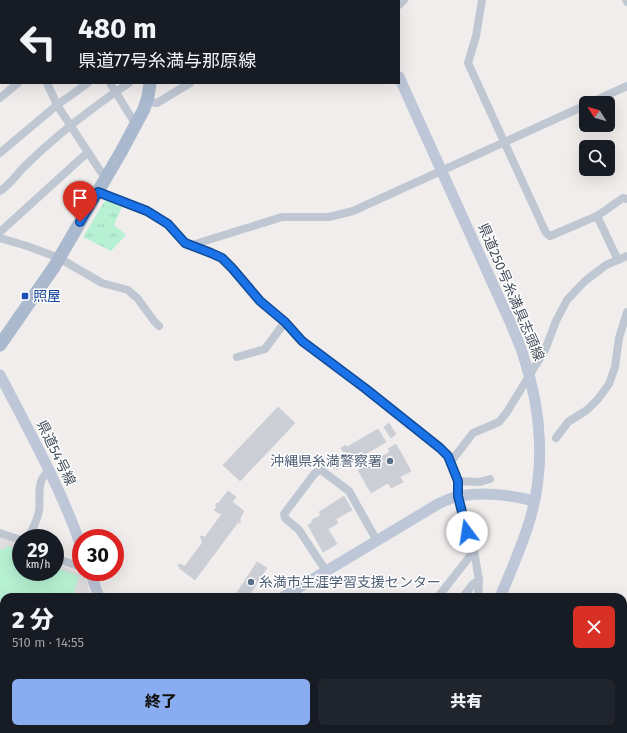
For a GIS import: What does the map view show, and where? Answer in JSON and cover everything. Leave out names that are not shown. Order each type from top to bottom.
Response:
[{"type":"main road","name":"県道250号糸満具志頭線","points":[[400,79],[511,324],[530,375],[537,410],[540,458],[534,501],[529,525],[502,593]]},
{"type":"main road","points":[[0,345],[59,258],[98,192],[136,125],[146,102],[150,84]]},
{"type":"main road","name":"県道54号線","points":[[0,375],[50,470],[75,529]]},
{"type":"main road","points":[[290,593],[438,504],[458,496],[485,494],[509,496],[534,501]]},
{"type":"main road","points":[[93,581],[98,593]]},
{"type":"street","points":[[482,0],[476,36],[468,63],[546,233],[550,236],[597,216],[623,198],[627,199]]},
{"type":"street","points":[[0,98],[14,84]]},
{"type":"street","points":[[47,84],[57,105],[101,172],[107,176]]},
{"type":"street","points":[[0,153],[57,105],[87,84]]},
{"type":"street","points":[[111,84],[136,125]]},
{"type":"street","points":[[0,191],[7,187],[28,163],[71,126],[128,84]]},
{"type":"street","points":[[146,102],[157,103],[188,84]]},
{"type":"street","points":[[605,96],[627,86]]},
{"type":"street","points":[[192,245],[282,217],[330,216],[353,211],[579,108]]},
{"type":"street","points":[[0,232],[88,152]]},
{"type":"street","points":[[98,192],[147,211],[168,224],[185,243],[222,258],[260,301],[285,322],[302,341],[366,389],[448,456],[458,481],[458,496],[467,532],[474,551],[479,580],[478,593]]},
{"type":"street","points":[[597,216],[618,260]]},
{"type":"street","points":[[0,238],[59,258],[102,283],[128,290],[138,299],[159,326]]},
{"type":"street","points":[[450,463],[473,433],[499,422],[513,404],[545,350],[556,320],[567,300],[585,281],[606,265],[627,256]]},
{"type":"street","points":[[556,438],[568,422],[587,410],[598,399],[609,384],[615,367],[619,338],[627,312]]},
{"type":"street","points":[[237,357],[265,349],[285,322]]},
{"type":"street","points":[[31,529],[38,513],[40,480],[43,474],[50,470]]},
{"type":"street","points":[[327,571],[299,530],[284,518],[284,514],[315,473],[321,470],[349,491],[377,541]]},
{"type":"street","points":[[458,481],[480,482],[490,479]]},
{"type":"street","points":[[0,533],[12,537]]},
{"type":"street","points":[[441,593],[474,551]]},
{"type":"street","points":[[466,593],[473,584],[479,580]]},
{"type":"shaded area","points":[[0,536],[12,539],[12,581],[64,581],[64,567],[72,570],[72,581],[86,581],[90,593],[0,593]]},
{"type":"green space","points":[[106,199],[122,207],[114,225],[126,235],[111,251],[83,237]]},
{"type":"green space","points":[[7,545],[12,548],[12,581],[64,581],[64,570],[72,573],[72,581],[77,581],[74,592],[76,593],[0,593],[0,549],[4,550]]},
{"type":"building","points":[[278,407],[295,423],[240,481],[223,465]]},
{"type":"building","points":[[389,423],[396,434],[391,438],[384,427]]},
{"type":"building","points":[[378,429],[386,442],[350,463],[341,448],[346,445],[347,447]]},
{"type":"building","name":"沖縄県糸満警察署","points":[[396,444],[411,471],[400,477],[403,482],[391,488],[388,483],[371,493],[358,470],[390,452],[388,449]]},
{"type":"building","points":[[336,453],[345,459],[337,470],[328,464]]},
{"type":"building","points":[[228,491],[236,497],[232,502],[244,511],[239,521],[241,522],[238,522],[195,580],[178,566],[179,564],[185,566],[203,542],[200,537],[205,537],[222,514],[214,510],[217,507],[215,505],[217,503],[218,504]]},
{"type":"building","points":[[344,496],[352,510],[336,519],[338,523],[328,529],[337,544],[323,552],[308,525],[312,523],[312,520],[321,515],[319,512]]},
{"type":"building","name":"糸満市生涯学習支援センター","points":[[257,562],[267,568],[251,593],[237,593]]},
{"type":"place","name":"照屋","points":[[25,296]]},
{"type":"place","name":"沖縄県糸満警察署","points":[[390,461]]},
{"type":"place","name":"糸満市生涯学習支援センター","points":[[251,582]]},
{"type":"route","points":[[80,222],[98,192],[147,211],[168,224],[185,243],[222,258],[260,301],[285,322],[302,341],[366,389],[448,456],[458,481],[458,496],[467,532]]}]
